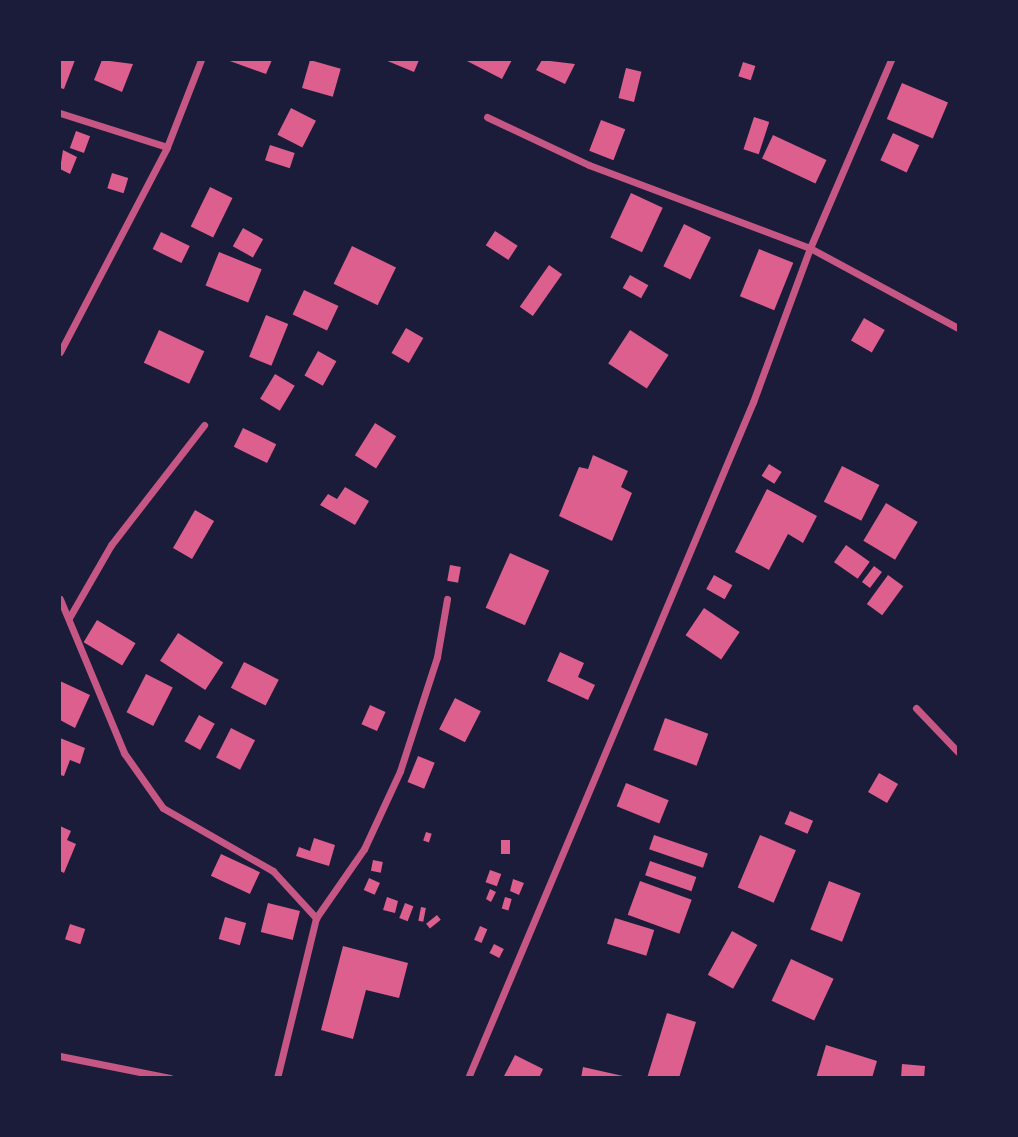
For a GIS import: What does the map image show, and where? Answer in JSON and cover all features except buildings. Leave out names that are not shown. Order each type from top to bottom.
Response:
[{"type":"street","points":[[60,352],[167,147],[201,60]]},
{"type":"street","points":[[468,1077],[754,402],[810,248],[891,60]]},
{"type":"street","points":[[60,113],[167,147]]},
{"type":"street","points":[[487,117],[589,165],[810,248],[958,328]]},
{"type":"street","points":[[69,618],[111,545],[204,425]]},
{"type":"street","points":[[60,599],[124,753],[163,808],[272,871],[316,918]]},
{"type":"street","points":[[277,1077],[316,918],[364,849],[400,771],[437,657],[447,599]]},
{"type":"street","points":[[916,708],[958,752]]},
{"type":"street","points":[[60,1056],[170,1077]]}]
